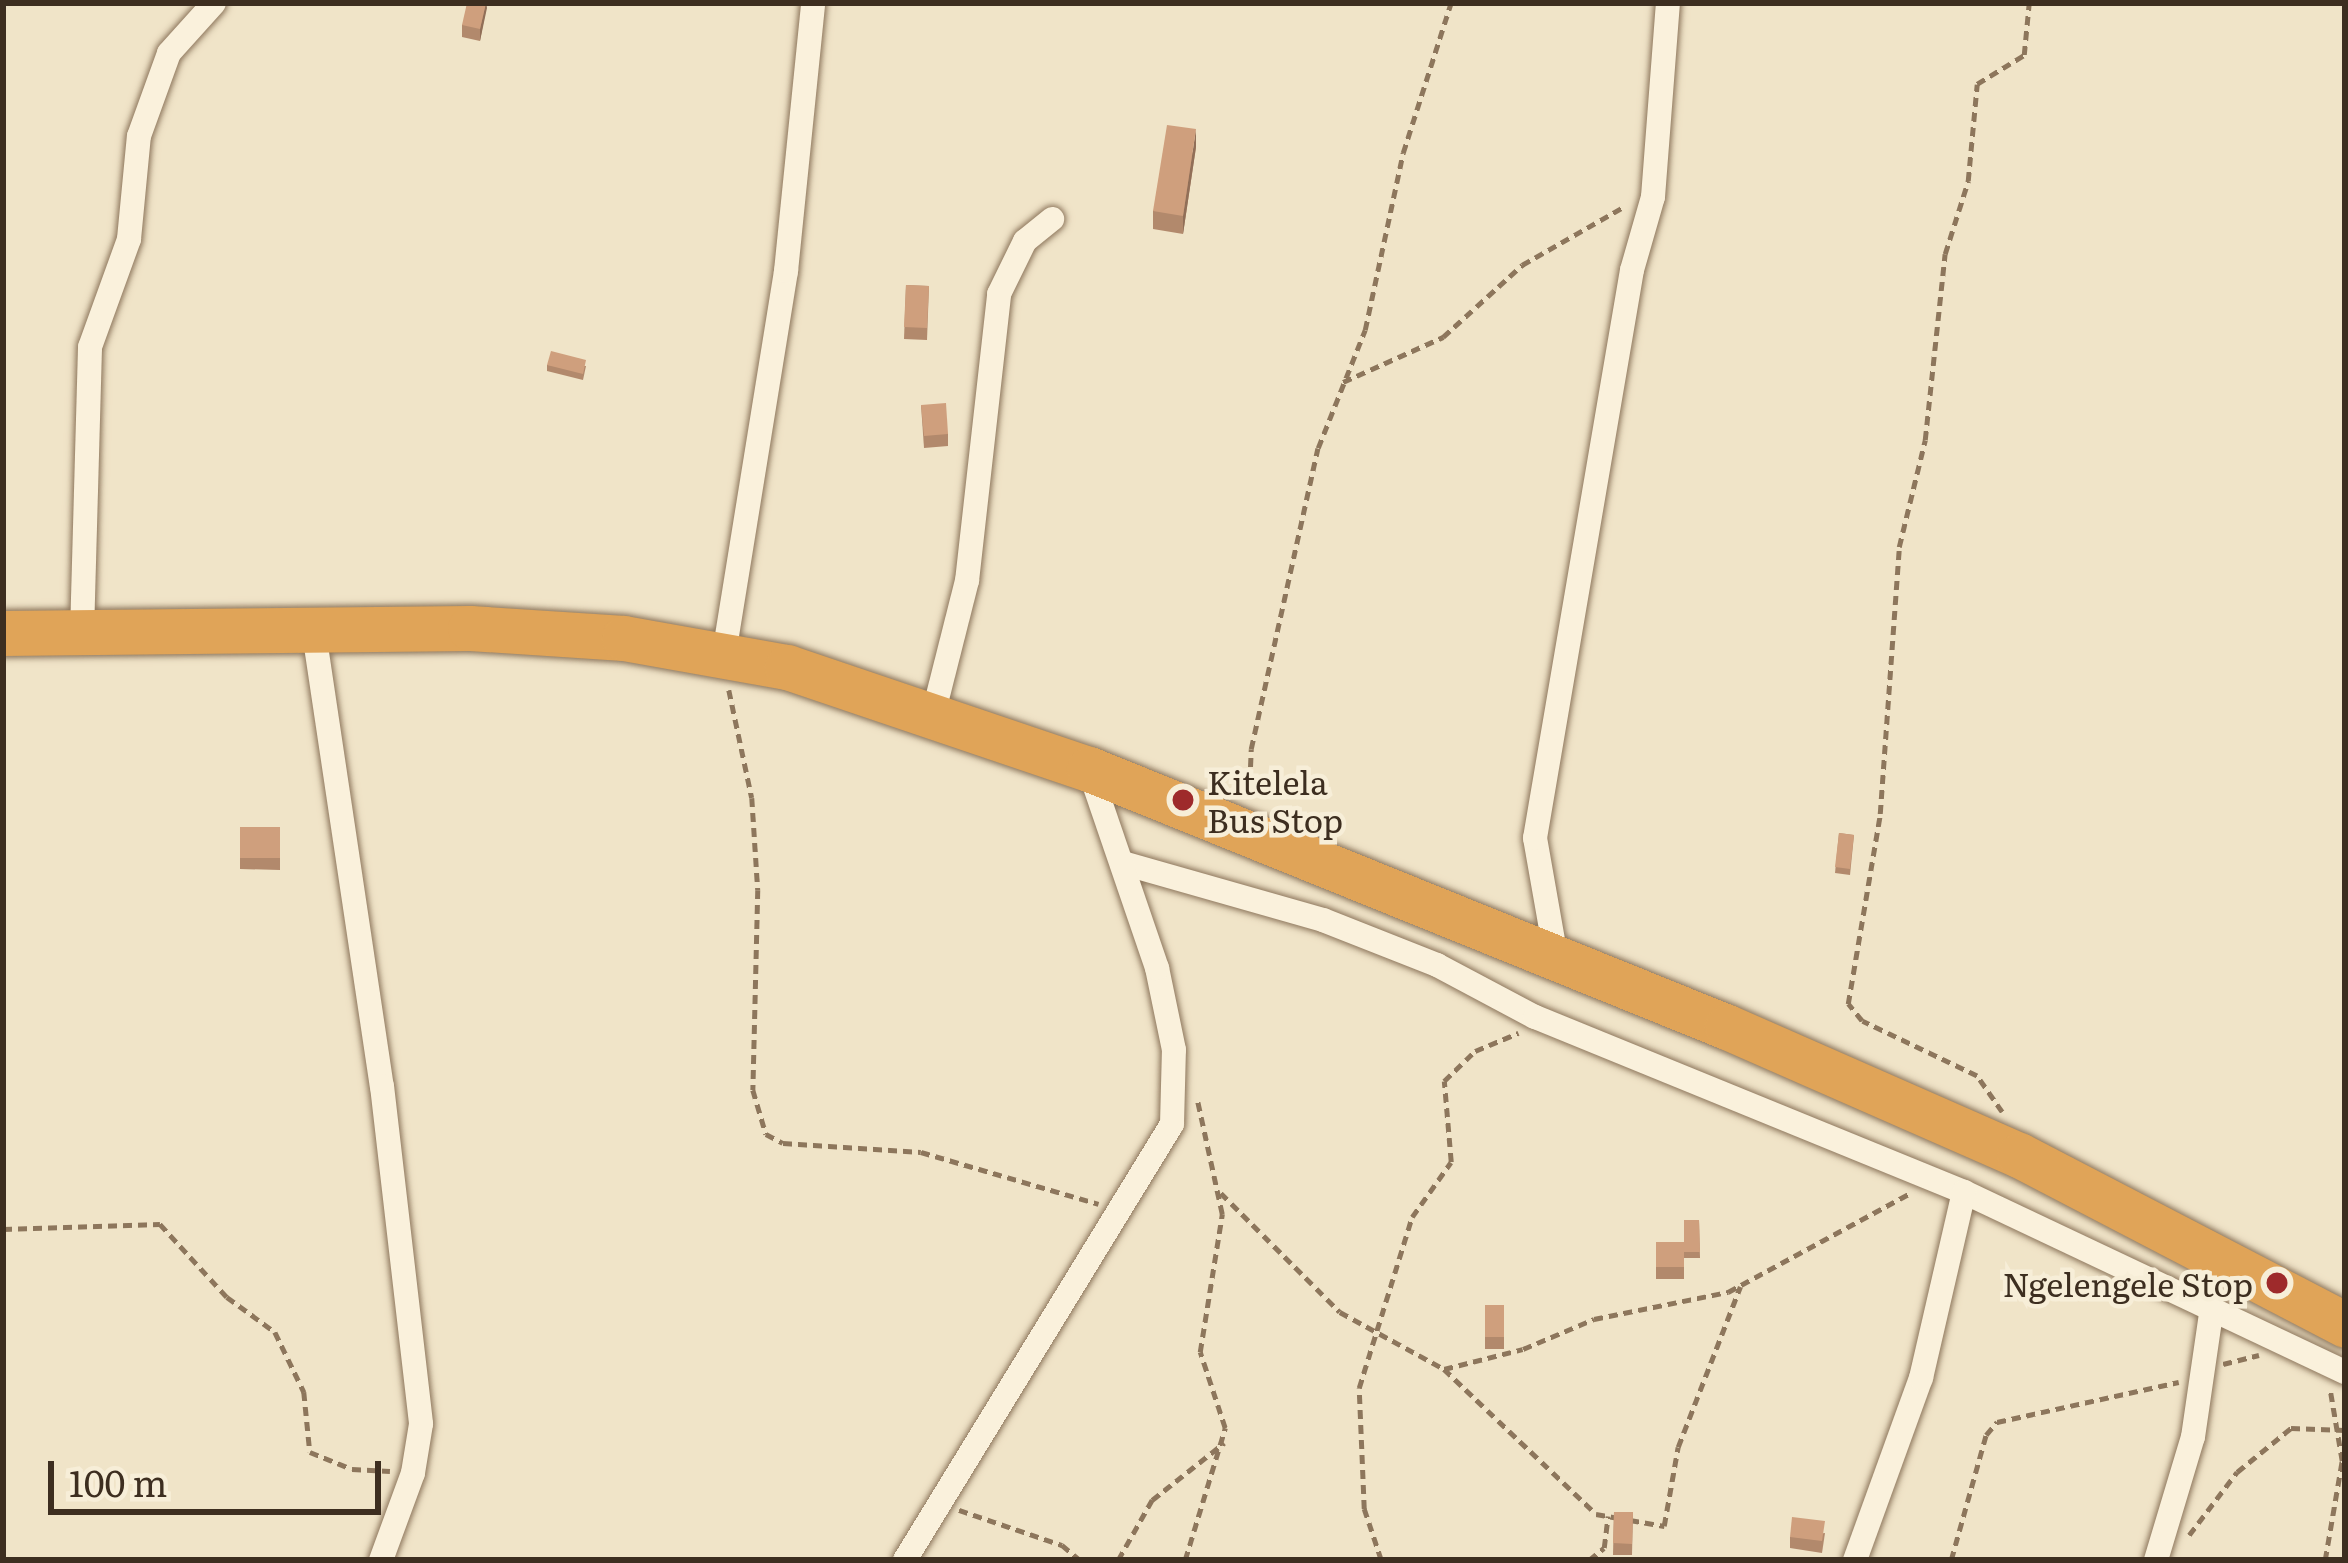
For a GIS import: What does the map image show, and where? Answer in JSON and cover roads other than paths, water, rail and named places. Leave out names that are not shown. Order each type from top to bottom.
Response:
[{"type":"highway","points":[[3,634],[313,626],[470,628],[724,654],[934,711],[1556,958],[2019,1155],[2338,1353]]},
{"type":"street","points":[[82,634],[90,347],[129,239],[139,136],[169,53],[214,3]]},
{"type":"street","points":[[724,654],[786,271],[813,3]]},
{"type":"street","points":[[1556,958],[1535,838],[1632,270],[1654,187],[1668,3]]},
{"type":"street","points":[[934,711],[967,581],[999,294],[1025,241],[1052,219]]},
{"type":"street","points":[[313,626],[415,1347],[421,1424],[413,1473],[381,1560]]},
{"type":"street","points":[[905,1560],[943,1505],[1172,1124],[1174,1050],[1124,863],[1089,770]]},
{"type":"street","points":[[1124,863],[1323,920],[1437,965],[1544,1020],[1964,1192],[2291,1345],[2338,1353]]},
{"type":"street","points":[[1855,1560],[1921,1378],[1964,1192]]},
{"type":"street","points":[[2160,1554],[2206,1371],[2212,1306]]},
{"type":"place","name":"Kitelela Bus Stop","points":[[1183,800]]},
{"type":"place","name":"Ngelengele Stop","points":[[2277,1283]]}]
